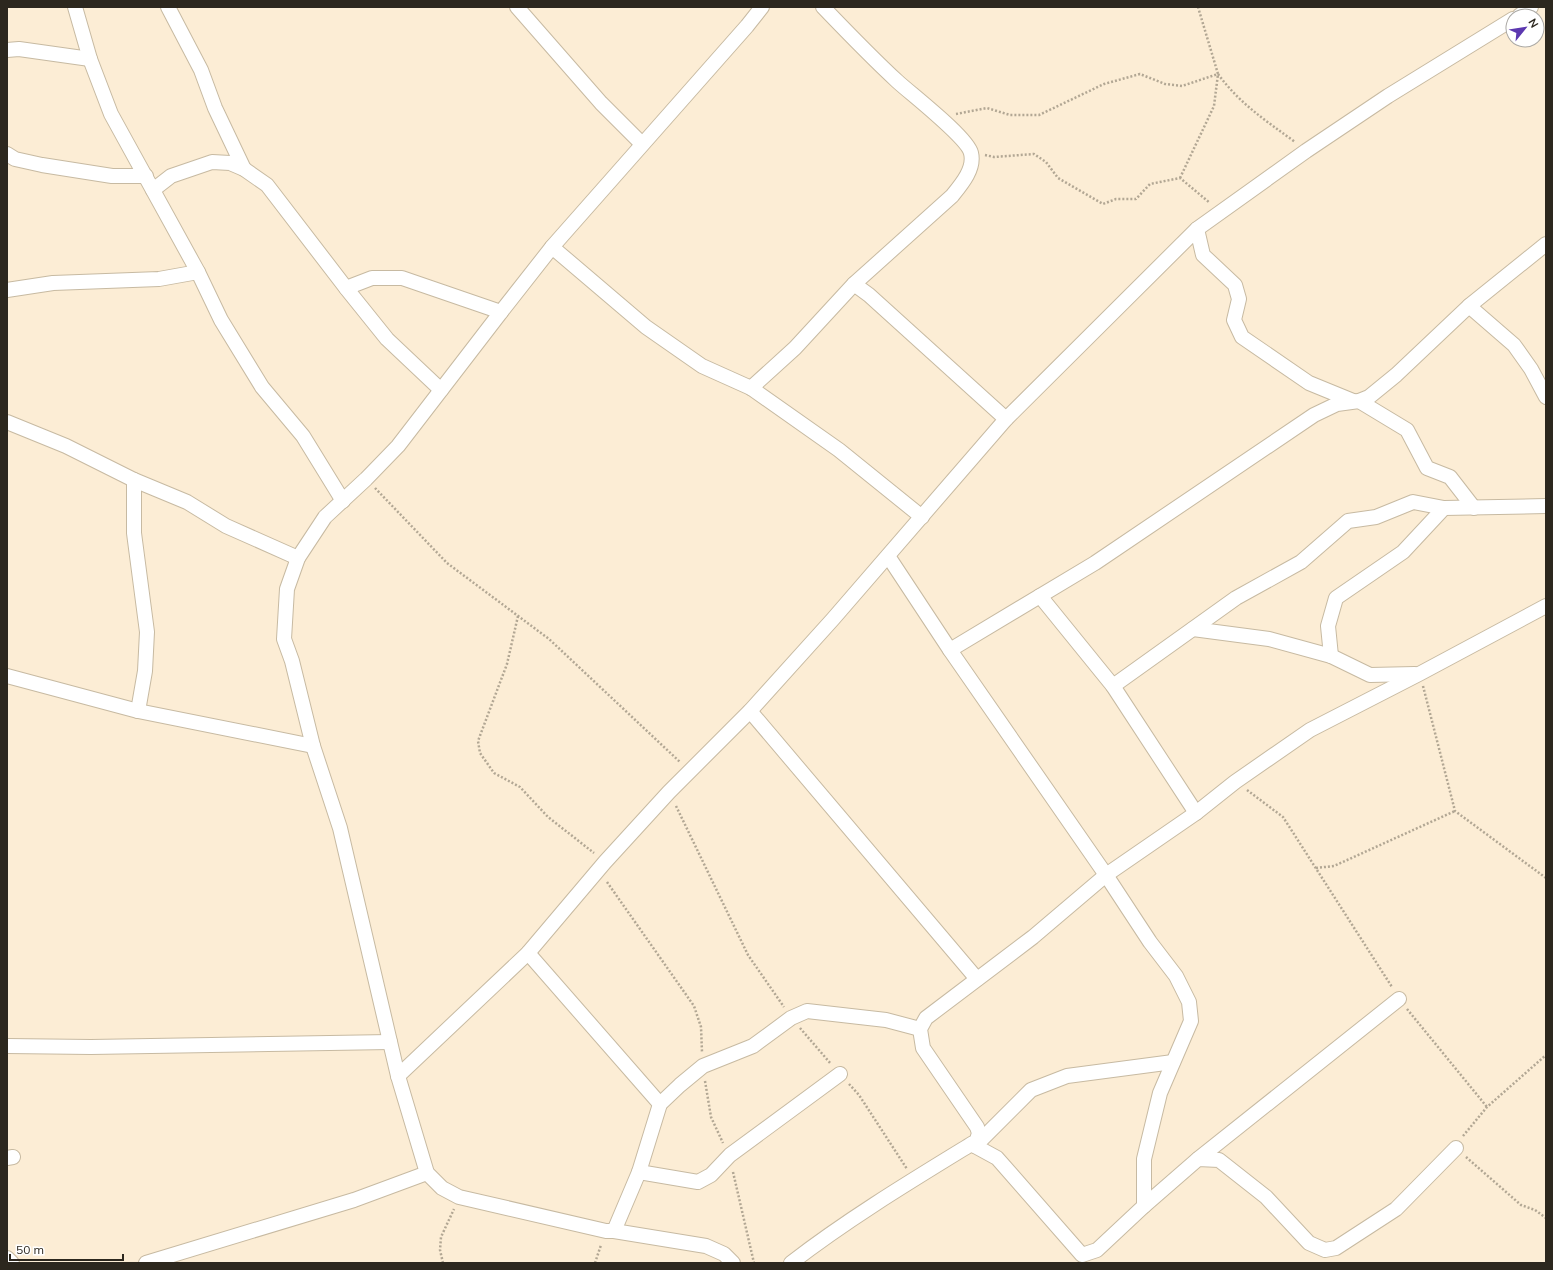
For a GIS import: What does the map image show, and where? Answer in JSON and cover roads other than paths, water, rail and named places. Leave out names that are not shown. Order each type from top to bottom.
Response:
[{"type":"street","points":[[75,7],[90,59],[111,114],[198,272],[221,320],[262,387],[302,436],[343,501]]},
{"type":"street","points":[[168,7],[201,70],[215,108],[244,169]]},
{"type":"street","points":[[517,7],[601,104],[642,144]]},
{"type":"street","points":[[734,1263],[724,1254],[706,1246],[610,1231],[459,1197],[442,1188],[427,1173],[398,1076],[340,828],[314,746],[292,661],[284,639],[287,589],[298,558],[325,517],[366,479],[398,446],[552,247],[747,26],[762,7]]},
{"type":"street","points":[[751,388],[795,348],[854,284],[952,196],[965,179],[971,163],[971,152],[963,139],[896,80],[823,7]]},
{"type":"street","points":[[398,1076],[528,953],[606,862],[669,792],[750,711],[888,556],[1006,419],[1197,229],[1306,151],[1388,96],[1505,24]]},
{"type":"street","points":[[7,50],[19,49],[90,59]]},
{"type":"street","points":[[7,154],[15,159],[65,169],[112,176],[146,176]]},
{"type":"street","points":[[153,190],[171,176],[212,162],[230,163],[244,169],[267,185],[387,339],[441,390]]},
{"type":"street","points":[[1197,229],[1203,254],[1234,285],[1239,300],[1234,320],[1242,337],[1309,383],[1356,401],[1407,430],[1427,468],[1450,477],[1474,508]]},
{"type":"street","points":[[950,650],[1095,563],[1314,415],[1337,404],[1369,397],[1396,375],[1469,306],[1546,244]]},
{"type":"street","points":[[552,247],[646,327],[702,366],[751,388],[839,450],[922,517]]},
{"type":"street","points":[[7,290],[53,283],[159,279],[198,272]]},
{"type":"street","points":[[346,288],[372,278],[402,278],[501,312]]},
{"type":"street","points":[[854,284],[869,295],[1006,419]]},
{"type":"street","points":[[1469,306],[1514,345],[1531,369],[1546,397]]},
{"type":"street","points":[[7,422],[66,446],[134,480],[187,502],[226,526],[298,558]]},
{"type":"street","points":[[134,480],[134,533],[147,632],[145,671],[138,711]]},
{"type":"street","points":[[1113,686],[1236,598],[1301,562],[1348,521],[1376,517],[1413,502],[1444,508],[1546,506]]},
{"type":"street","points":[[1331,656],[1328,626],[1336,598],[1403,552],[1444,508]]},
{"type":"street","points":[[888,556],[950,650],[1106,875],[1150,942],[1176,976],[1189,1002],[1191,1021],[1160,1093],[1144,1159],[1144,1206]]},
{"type":"street","points":[[1040,596],[1113,686],[1196,813]]},
{"type":"street","points":[[975,1146],[979,1133],[977,1127],[923,1048],[920,1029],[926,1018],[1033,937],[1106,875],[1196,813],[1235,782],[1310,730],[1420,674],[1546,606]]},
{"type":"street","points":[[1193,629],[1269,639],[1331,656],[1370,675],[1420,674]]},
{"type":"street","points":[[7,676],[138,711],[314,746]]},
{"type":"street","points":[[750,711],[977,979]]},
{"type":"street","points":[[528,953],[660,1104]]},
{"type":"street","points":[[791,1263],[817,1243],[914,1179],[973,1143],[975,1146],[997,1158],[1082,1255],[1097,1250],[1144,1206],[1198,1159],[1399,998]]},
{"type":"street","points":[[610,1231],[639,1172],[660,1104],[703,1066],[753,1046],[791,1018],[807,1010],[886,1020],[920,1029]]},
{"type":"street","points":[[7,1046],[92,1047],[390,1042]]},
{"type":"street","points":[[975,1146],[1031,1090],[1067,1076],[1173,1062]]},
{"type":"street","points":[[639,1172],[698,1182],[711,1175],[730,1155],[840,1074]]},
{"type":"street","points":[[1198,1159],[1219,1160],[1266,1197],[1309,1243],[1326,1250],[1336,1248],[1396,1209],[1456,1148]]},
{"type":"street","points":[[146,1263],[354,1200],[427,1173]]},
{"type":"street","points":[[7,1258],[12,1263]]}]
